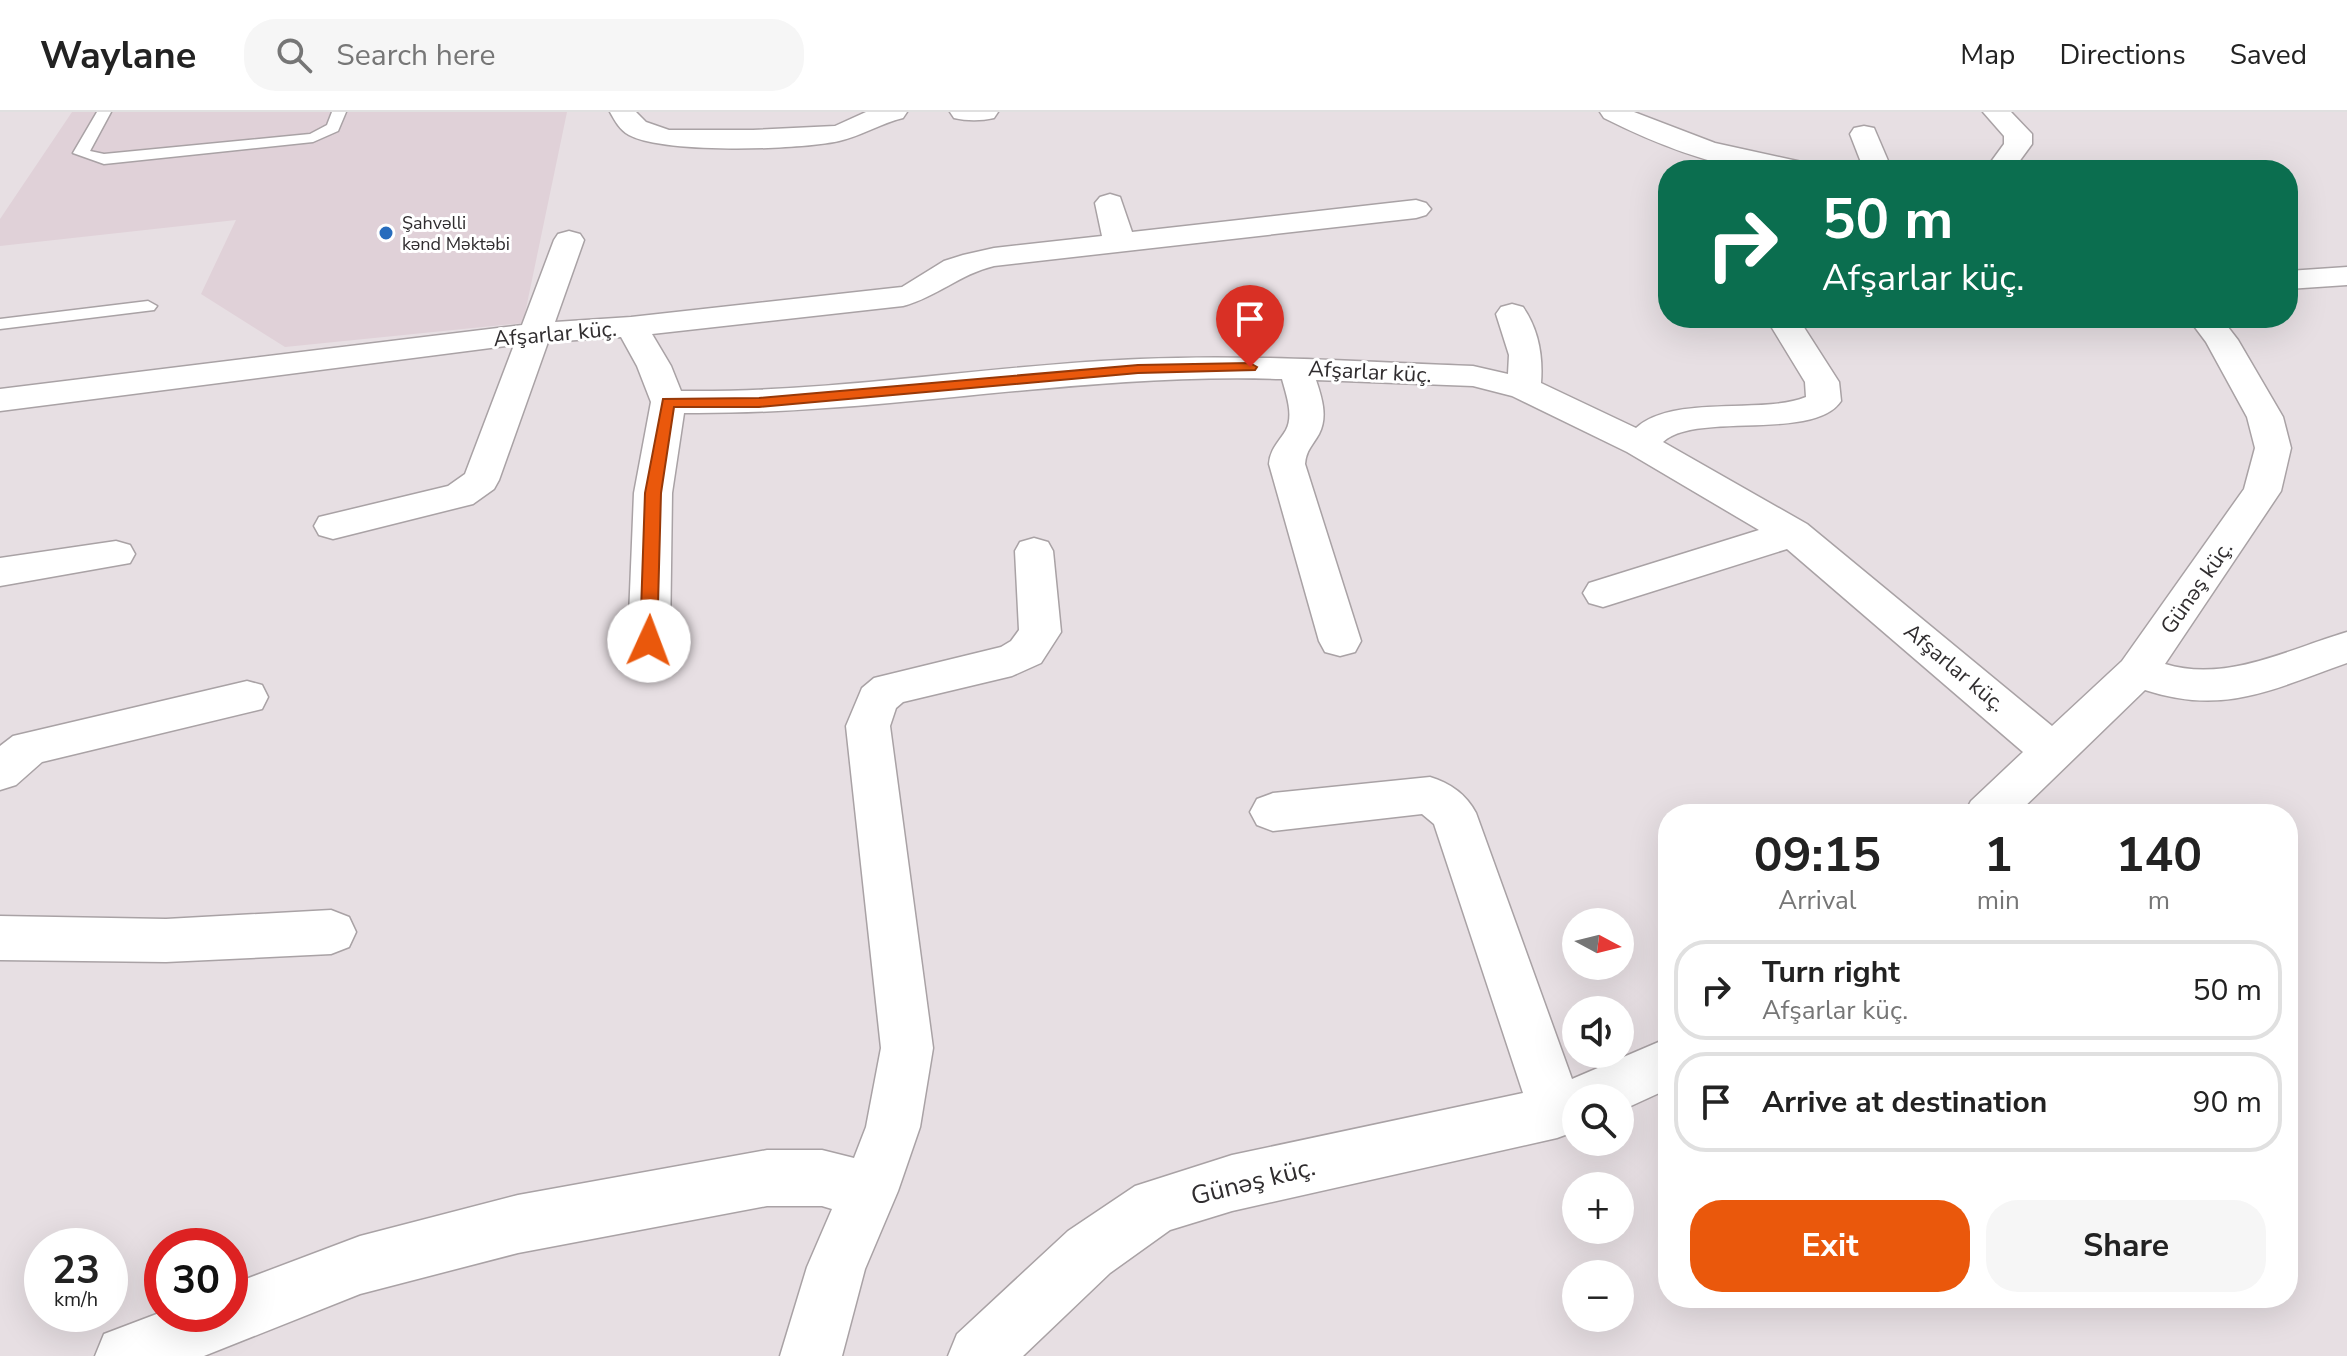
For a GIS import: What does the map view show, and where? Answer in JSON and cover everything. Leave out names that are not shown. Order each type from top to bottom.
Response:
[{"type":"street","points":[[623,112],[632,127],[645,134],[669,138],[812,137],[852,131],[874,118],[894,112]]},
{"type":"street","points":[[963,112],[985,112]]},
{"type":"street","points":[[1613,112],[1681,139],[1754,160]]},
{"type":"street","points":[[1996,112],[2018,134],[2018,144],[2006,160]]},
{"type":"street","points":[[1864,134],[1874,160]]},
{"type":"street","points":[[1110,203],[1119,243]]},
{"type":"street","points":[[631,327],[903,296],[923,291],[964,264],[994,257],[1416,209]]},
{"type":"street","points":[[333,526],[460,495],[481,480],[569,240]]},
{"type":"street","points":[[2298,279],[2347,276]]},
{"type":"street","points":[[1512,314],[1526,355],[1524,388]]},
{"type":"street","name":"Afşarlar küç.","points":[[0,400],[534,333],[631,327],[654,366],[668,402],[759,403],[1138,369],[1296,368],[1473,376],[1524,388],[1640,444],[1793,533],[2051,750]]},
{"type":"street","points":[[1640,444],[1658,427],[1690,420],[1811,409],[1824,401],[1822,382],[1788,328]]},
{"type":"street","name":"Günəş küç.","points":[[1997,804],[2137,672],[2262,491],[2273,448],[2265,417],[2212,328]]},
{"type":"street","points":[[1296,368],[1306,415],[1303,430],[1287,450],[1287,464],[1340,641]]},
{"type":"street","points":[[649,641],[653,493],[668,402]]},
{"type":"street","points":[[1603,593],[1793,533]]},
{"type":"street","points":[[811,1356],[836,1267],[870,1191],[893,1127],[907,1048],[868,726],[877,700],[889,689],[1012,660],[1026,652],[1040,632],[1034,551]]},
{"type":"street","points":[[0,572],[116,554]]},
{"type":"street","points":[[2137,672],[2191,686],[2218,684],[2244,680],[2347,647]]},
{"type":"street","points":[[0,772],[29,748],[247,697]]},
{"type":"street","points":[[1273,812],[1430,795],[1453,813],[1565,1084]]},
{"type":"street","points":[[0,938],[85,943],[213,942],[331,932]]},
{"type":"street","name":"Günəş küç.","points":[[1621,1084],[1658,1067]]},
{"type":"street","name":"Günəş küç.","points":[[979,1356],[1089,1252],[1155,1206],[1232,1183],[1562,1108]]},
{"type":"street","points":[[126,1356],[360,1265],[518,1224],[767,1178],[822,1178],[870,1191]]},
{"type":"lane","points":[[104,112],[84,143],[81,153],[87,157],[104,159],[313,138],[333,128],[339,112]]},
{"type":"lane","points":[[0,324],[148,306]]},
{"type":"shaded area","name":"Şahvəlli kənd Məktəbi","points":[[72,112],[567,112],[523,323],[285,347],[201,294],[236,220],[0,246],[0,219]]},
{"type":"place","name":"Şahvəlli kənd Məktəbi","points":[[386,233]]},
{"type":"route","points":[[649,641],[653,493],[668,402],[759,403],[1138,369],[1250,367]]}]
